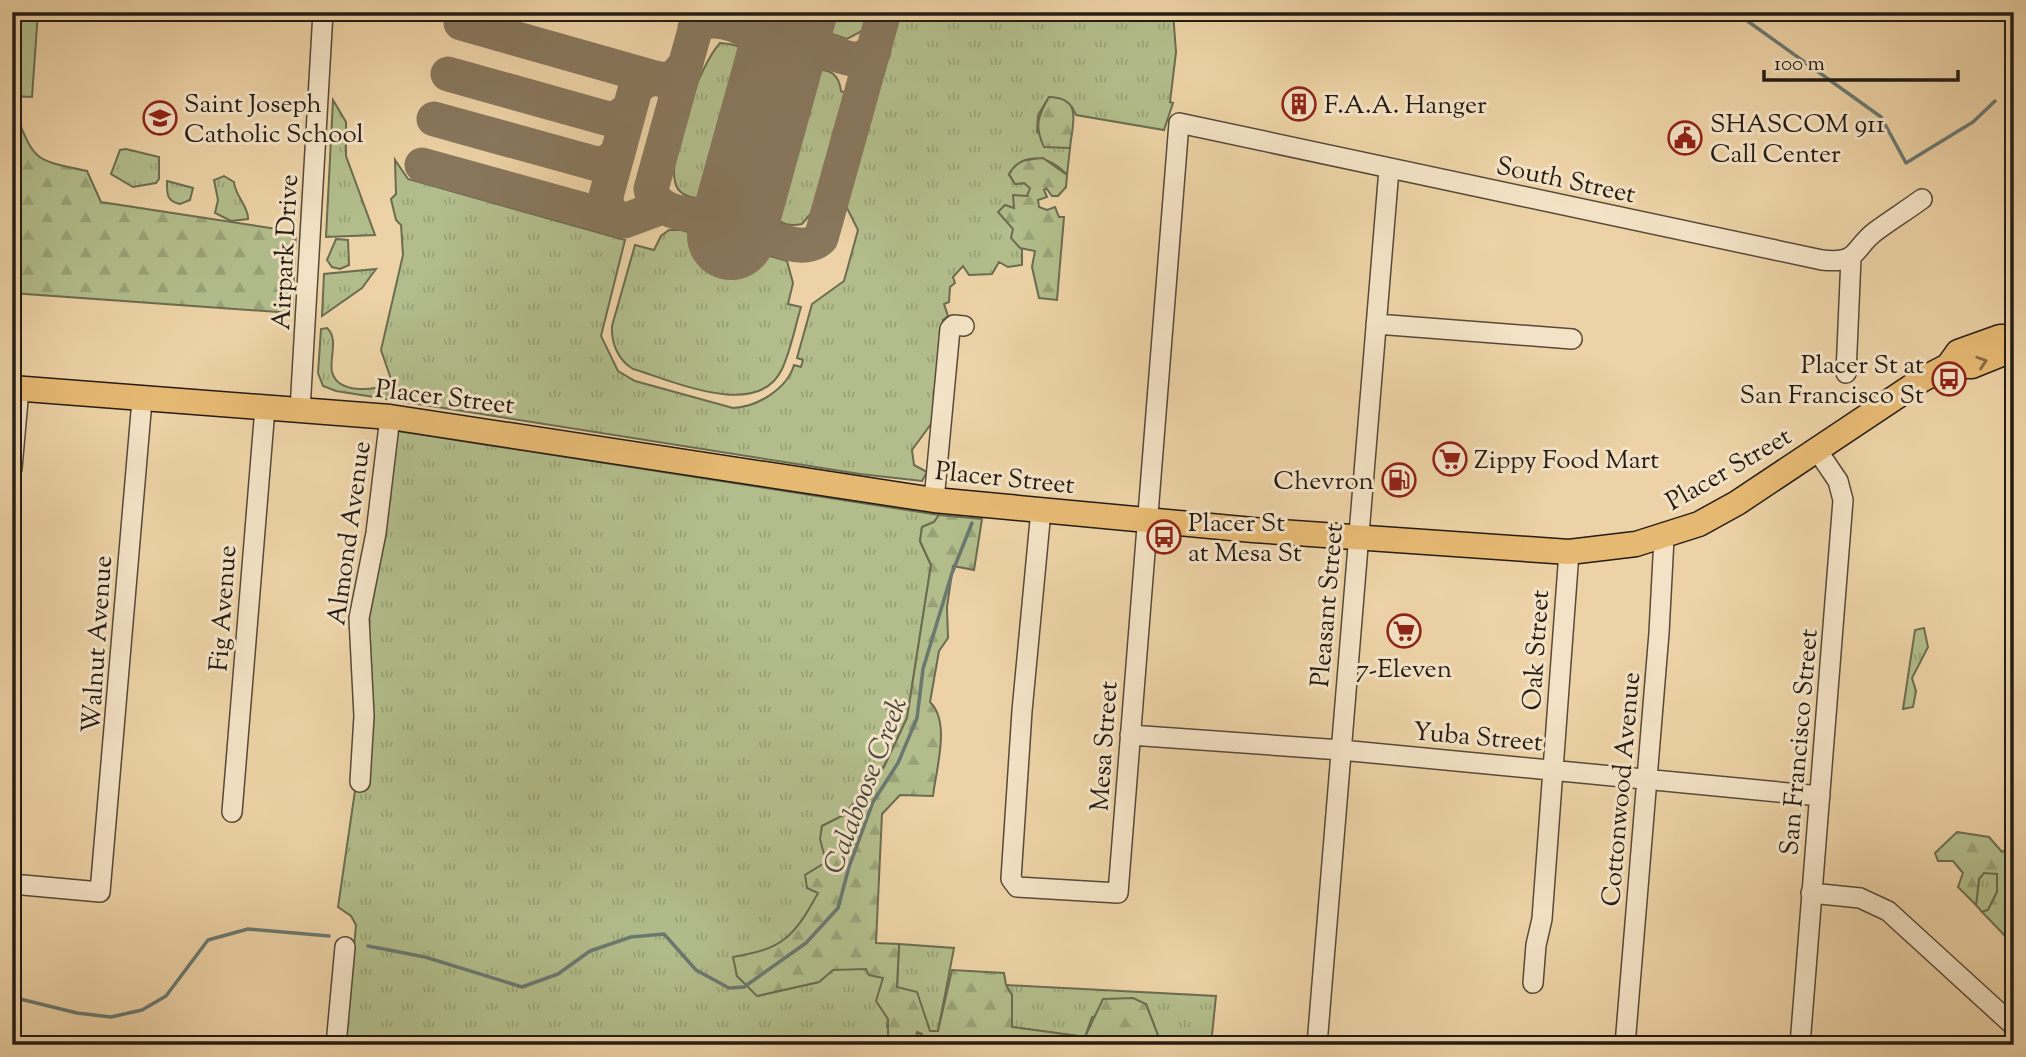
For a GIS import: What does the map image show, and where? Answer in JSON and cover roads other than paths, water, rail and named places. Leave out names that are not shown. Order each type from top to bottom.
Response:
[{"type":"main road","name":"Placer Street","points":[[15,388],[142,400],[390,417],[934,500],[1147,521],[1569,552],[1623,547],[1664,538],[1719,513],[1923,379],[1948,366],[1958,352],[2000,337],[2014,337]]},
{"type":"main road","name":"Placer Street","points":[[1948,366],[1972,366],[2014,349]]},
{"type":"street","name":"Airpark Drive","points":[[300,410],[323,12]]},
{"type":"street","name":"South Street","points":[[1179,123],[1810,258],[1839,261],[1851,258]]},
{"type":"street","name":"Mesa Street","points":[[1041,510],[1011,879],[1017,887],[1118,893],[1179,123]]},
{"type":"street","name":"Pleasant Street","points":[[1317,1045],[1389,169]]},
{"type":"street","points":[[1846,373],[1851,258],[1873,233],[1922,199]]},
{"type":"street","points":[[1376,324],[1572,339]]},
{"type":"street","points":[[934,500],[950,329],[954,325],[964,326]]},
{"type":"street","points":[[12,468],[15,388]]},
{"type":"street","name":"Walnut Avenue","points":[[12,884],[100,892],[142,400]]},
{"type":"street","name":"Fig Avenue","points":[[232,812],[265,408]]},
{"type":"street","name":"Almond Avenue","points":[[360,782],[364,716],[359,618],[377,521],[390,417]]},
{"type":"street","name":"San Francisco Street","points":[[1800,1045],[1843,500],[1838,481],[1817,450]]},
{"type":"street","name":"Cottonwood Avenue","points":[[1625,1045],[1664,538]]},
{"type":"street","name":"Oak Street","points":[[1533,983],[1536,944],[1542,919],[1569,552]]},
{"type":"street","name":"Yuba Street","points":[[1130,735],[1342,750],[1820,796]]},
{"type":"street","points":[[1811,893],[1860,898],[1888,911],[2014,1026]]},
{"type":"street","points":[[337,1045],[345,947]]},
{"type":"waterway","points":[[1735,12],[1881,117],[1906,163],[1973,122],[1995,101]]},
{"type":"waterway","name":"Calaboose Creek","points":[[368,946],[425,957],[522,987],[558,974],[590,951],[631,937],[664,934],[696,970],[729,988],[744,987],[806,943],[838,908],[849,867],[873,802],[898,763],[917,718],[923,669],[952,573],[972,523]]},
{"type":"waterway","name":"Calaboose Creek","points":[[12,997],[77,1013],[111,1017],[142,1010],[166,996],[208,940],[248,929],[329,936]]},
{"type":"place","name":"F.A.A. Hanger","points":[[1299,104]]},
{"type":"place","name":"Saint Joseph Catholic School","points":[[160,118]]},
{"type":"place","name":"SHASCOM 911 Call Center","points":[[1685,138]]},
{"type":"place","name":"Placer St at San Francisco St","points":[[1949,379]]},
{"type":"place","name":"Zippy Food Mart","points":[[1450,459]]},
{"type":"place","name":"Chevron","points":[[1399,480]]},
{"type":"place","name":"Placer St at Mesa St","points":[[1164,537]]},
{"type":"place","name":"7-Eleven","points":[[1404,631]]}]
